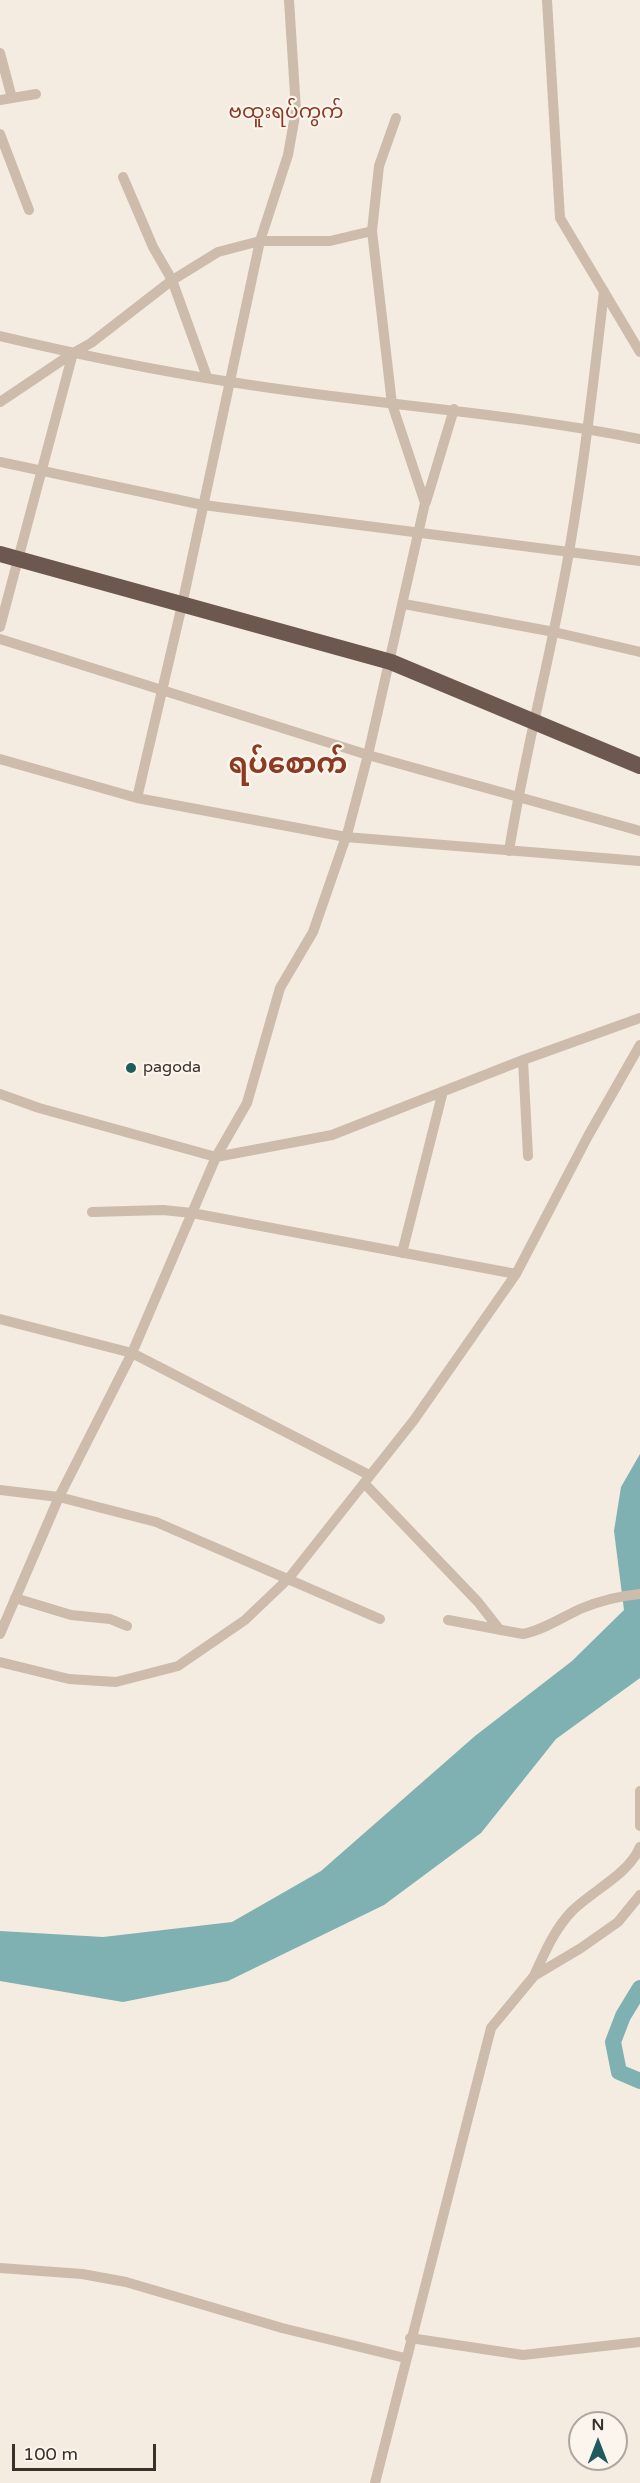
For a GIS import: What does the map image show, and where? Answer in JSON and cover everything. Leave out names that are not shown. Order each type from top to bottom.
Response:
[{"type":"highway","points":[[0,554],[391,662],[640,766]]},
{"type":"street","points":[[137,798],[182,605],[260,240],[288,155],[296,110],[289,0]]},
{"type":"street","points":[[547,0],[560,218],[640,352]]},
{"type":"street","points":[[0,52],[12,98]]},
{"type":"street","points":[[0,100],[36,94]]},
{"type":"street","points":[[396,118],[379,166],[372,231],[392,404],[425,502]]},
{"type":"street","points":[[0,134],[29,210]]},
{"type":"street","points":[[123,177],[153,247],[172,280],[207,377]]},
{"type":"street","points":[[0,402],[73,353],[91,344],[172,280],[218,252],[260,240],[330,241],[372,231]]},
{"type":"street","points":[[509,850],[569,553],[588,429],[604,291]]},
{"type":"street","points":[[0,336],[73,353],[231,382],[392,404],[454,409],[640,439]]},
{"type":"street","points":[[0,627],[73,353]]},
{"type":"street","points":[[0,1634],[59,1497],[132,1353],[216,1157],[247,1103],[280,988],[314,932],[346,837],[368,755],[391,662],[425,502],[454,409]]},
{"type":"street","points":[[0,462],[203,505],[640,561]]},
{"type":"street","points":[[404,604],[554,632],[640,652]]},
{"type":"street","points":[[0,639],[368,755],[640,831]]},
{"type":"street","points":[[0,759],[137,798],[346,837],[640,861]]},
{"type":"street","points":[[0,1094],[39,1108],[216,1157],[332,1135],[523,1060],[640,1018]]},
{"type":"street","points":[[0,1662],[69,1679],[116,1682],[178,1666],[245,1620],[289,1578],[414,1420],[516,1274],[588,1136],[640,1045]]},
{"type":"street","points":[[523,1060],[528,1156]]},
{"type":"street","points":[[402,1253],[443,1091]]},
{"type":"street","points":[[92,1212],[163,1210],[192,1213],[516,1274]]},
{"type":"street","points":[[0,1319],[132,1353],[367,1479],[500,1629]]},
{"type":"street","points":[[0,1490],[59,1497],[156,1522],[380,1619]]},
{"type":"street","points":[[448,1620],[523,1634],[534,1632],[581,1609],[620,1596],[640,1593]]},
{"type":"street","points":[[15,1598],[71,1615],[110,1620],[127,1626]]},
{"type":"street","points":[[640,1791],[640,1826]]},
{"type":"street","points":[[375,2483],[410,2338],[491,2028],[534,1976],[552,1935],[571,1912],[622,1871],[640,1847]]},
{"type":"street","points":[[534,1976],[581,1948],[618,1922],[640,1895]]},
{"type":"street","points":[[0,2268],[82,2274],[126,2282],[282,2328],[405,2358]]},
{"type":"street","points":[[410,2338],[523,2355],[640,2342]]},
{"type":"water","points":[[640,1454],[640,1678],[556,1739],[481,1833],[384,1905],[228,1981],[123,2002],[0,1981],[0,1931],[103,1937],[232,1922],[321,1871],[475,1736],[572,1661],[624,1610],[614,1531],[621,1487]]},
{"type":"waterway","points":[[640,1988],[623,2016],[613,2042],[619,2072],[640,2081]]},
{"type":"place","name":"pagoda","points":[[131,1068]]},
{"type":"district","name":"ဗထူးရပ်ကွက်","points":[[286,113]]},
{"type":"district","name":"ရပ်စောက်","points":[[288,766]]}]
